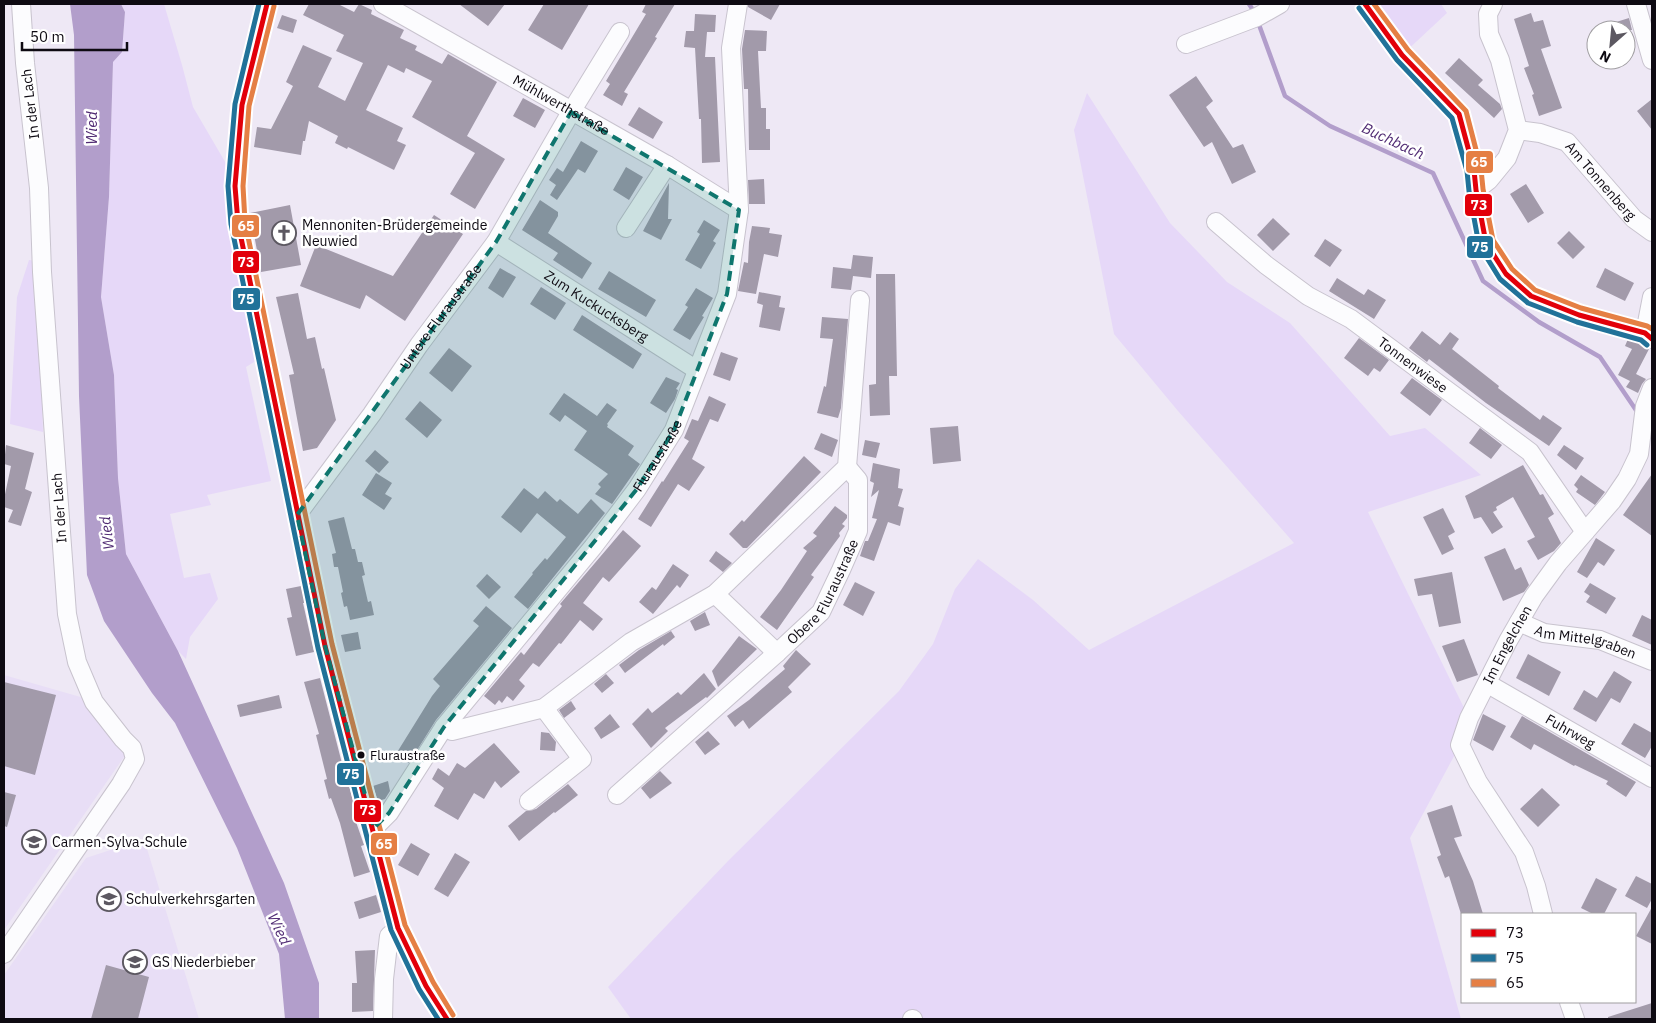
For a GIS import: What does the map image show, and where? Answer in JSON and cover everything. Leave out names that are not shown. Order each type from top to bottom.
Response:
[{"type":"street","name":"In der Lach","points":[[4,954],[132,768],[135,759],[132,748],[94,702],[78,662],[67,614],[42,272],[40,188],[25,63],[21,4]]},
{"type":"street","points":[[267,4],[242,105],[235,186],[238,223],[296,515],[326,646],[398,928],[426,986],[447,1019]]},
{"type":"street","name":"Mühlwerthstraße","points":[[383,4],[667,165],[739,210]]},
{"type":"street","name":"Fluraustraße","points":[[374,828],[389,813],[444,727],[593,547],[637,489],[674,430],[727,294],[739,210],[731,48],[738,4]]},
{"type":"street","points":[[1186,44],[1257,17],[1280,4]]},
{"type":"street","points":[[1365,4],[1402,55],[1458,114],[1474,170],[1486,243],[1506,274],[1531,296],[1579,315],[1648,336],[1652,297]]},
{"type":"street","points":[[1476,190],[1489,180],[1507,158],[1518,130],[1500,60],[1489,34],[1488,14],[1493,4]]},
{"type":"street","points":[[1636,4],[1652,60]]},
{"type":"street","name":"Untere Fluraustraße","points":[[296,515],[372,414],[419,345],[496,242],[571,112],[620,32]]},
{"type":"street","name":"Am Tonnenberg","points":[[1518,130],[1540,133],[1567,142],[1634,219],[1652,232]]},
{"type":"street","points":[[626,228],[667,165]]},
{"type":"street","name":"Tonnenwiese","points":[[1216,222],[1273,270],[1308,296],[1351,319],[1530,452],[1585,532]]},
{"type":"street","name":"Zum Kuckucksberg","points":[[496,242],[697,370]]},
{"type":"street","points":[[444,727],[452,731],[544,708],[631,642],[715,594],[847,467],[860,300]]},
{"type":"street","name":"Im Engelchen","points":[[1543,913],[1524,852],[1478,782],[1460,745],[1469,718],[1534,596],[1558,563],[1612,501],[1627,479],[1639,454],[1646,406],[1652,388]]},
{"type":"street","name":"Obere Fluraustraße","points":[[617,795],[821,612],[858,531],[858,480],[847,467]]},
{"type":"street","name":"Obere Fluraustraße","points":[[715,594],[777,653]]},
{"type":"street","name":"Am Mittelgraben","points":[[1519,622],[1544,633],[1600,640],[1652,662]]},
{"type":"street","name":"Fuhrweg","points":[[1488,684],[1652,778]]},
{"type":"street","points":[[529,801],[582,759],[544,708]]},
{"type":"street","points":[[383,1019],[384,979],[389,936],[398,928]]},
{"type":"street","points":[[1569,1003],[1575,1019]]},
{"type":"highlighted area","points":[[571,112],[739,210],[727,294],[674,430],[637,489],[444,727],[389,813],[374,828],[325,646],[297,515],[496,242]]},
{"type":"shaded area","points":[[121,4],[164,4],[193,107],[231,172],[226,200],[255,343],[251,344],[259,359],[246,367],[271,481],[207,495],[211,505],[170,514],[184,578],[210,573],[218,599],[190,637],[186,659],[178,651],[126,554],[118,478],[114,375],[101,297],[109,197],[113,62],[122,52],[125,12]]},
{"type":"shaded area","points":[[1365,4],[1441,4],[1447,13],[1402,55]]},
{"type":"shaded area","points":[[1087,93],[1170,223],[1227,282],[1290,323],[1390,436],[1425,428],[1481,475],[1368,512],[1469,718],[1460,745],[1410,838],[1461,1019],[631,1019],[608,987],[728,861],[899,691],[933,644],[955,589],[978,559],[1033,600],[1089,650],[1294,543],[1178,411],[1114,334],[1074,130]]},
{"type":"shaded area","points":[[29,260],[37,261],[43,432],[10,424],[17,297]]},
{"type":"shaded area","name":"Carmen-Sylva-Schule","points":[[4,675],[84,698],[126,754],[4,930]]},
{"type":"shaded area","points":[[144,839],[199,1019],[4,1019],[4,975],[86,858]]},
{"type":"water","name":"Wied","points":[[70,4],[121,4],[125,12],[122,52],[113,62],[109,197],[101,297],[114,375],[118,478],[126,554],[178,651],[284,883],[319,983],[319,1019],[285,1019],[279,954],[237,848],[175,723],[152,693],[104,621],[87,575],[79,396],[74,35]]},
{"type":"building","points":[[309,4],[338,4],[354,12],[359,4],[372,10],[371,14],[404,30],[400,38],[417,46],[415,50],[442,64],[448,54],[497,82],[467,136],[505,159],[475,209],[450,194],[475,153],[412,117],[432,81],[406,68],[404,73],[388,65],[366,110],[403,128],[397,141],[406,145],[394,170],[348,147],[347,149],[335,143],[338,136],[309,121],[301,155],[254,147],[257,127],[271,129],[293,86],[286,82],[303,45],[332,58],[318,87],[345,101],[363,63],[336,51],[344,35],[303,15]]},
{"type":"building","points":[[459,4],[505,4],[488,26]]},
{"type":"building","points":[[544,4],[589,4],[562,50],[528,30]]},
{"type":"building","points":[[646,4],[675,4],[624,92],[628,94],[622,106],[603,95],[610,84],[606,81],[646,14],[642,12]]},
{"type":"building","points":[[748,4],[780,4],[771,20],[748,7]]},
{"type":"building","points":[[1531,13],[1534,22],[1543,20],[1551,46],[1541,49],[1562,108],[1539,116],[1532,95],[1534,94],[1524,68],[1529,66],[1514,19]]},
{"type":"building","points":[[695,14],[716,15],[715,32],[707,32],[705,57],[715,57],[720,162],[702,163],[701,119],[699,119],[695,48],[684,47],[686,31],[694,31]]},
{"type":"building","points":[[282,15],[297,20],[293,33],[277,28]]},
{"type":"building","points":[[745,30],[767,31],[766,51],[758,51],[761,108],[766,108],[766,129],[770,129],[770,150],[749,150],[748,89],[744,89],[742,49]]},
{"type":"building","points":[[1459,58],[1483,80],[1478,85],[1500,104],[1502,109],[1494,118],[1445,73]]},
{"type":"building","points":[[1196,76],[1213,101],[1206,107],[1233,148],[1243,144],[1256,172],[1232,184],[1212,142],[1204,147],[1169,95]]},
{"type":"building","points":[[523,98],[545,110],[535,128],[513,116]]},
{"type":"building","points":[[1652,99],[1652,130],[1637,111]]},
{"type":"building","points":[[639,107],[663,122],[653,139],[628,125]]},
{"type":"building","points":[[581,141],[598,151],[585,173],[578,169],[557,200],[550,195],[556,185],[549,180],[557,168],[563,172]]},
{"type":"building","points":[[626,167],[643,177],[629,200],[613,190]]},
{"type":"building","points":[[764,179],[765,204],[749,204],[748,180]]},
{"type":"building","points":[[669,183],[668,219],[672,219],[661,240],[643,231]]},
{"type":"building","points":[[1526,184],[1544,213],[1528,223],[1510,194]]},
{"type":"building","points":[[540,200],[558,212],[558,216],[548,233],[592,263],[582,279],[553,260],[558,253],[522,230]]},
{"type":"building","points":[[290,205],[301,265],[261,272],[250,213]]},
{"type":"building","points":[[434,215],[463,234],[405,321],[366,295],[360,309],[300,286],[316,245],[393,276]]},
{"type":"building","points":[[1273,218],[1290,234],[1273,251],[1257,235]]},
{"type":"building","points":[[704,220],[720,230],[713,241],[716,243],[701,269],[685,260],[700,234],[697,232]]},
{"type":"building","points":[[752,226],[770,228],[769,233],[782,235],[778,257],[764,254],[756,294],[738,291],[744,262],[748,263]]},
{"type":"building","points":[[1569,231],[1585,247],[1573,259],[1557,243]]},
{"type":"building","points":[[1325,239],[1342,250],[1330,267],[1314,256]]},
{"type":"building","points":[[853,255],[873,257],[871,278],[853,276],[851,290],[831,288],[833,267],[851,269]]},
{"type":"building","points":[[500,268],[516,277],[503,298],[488,288]]},
{"type":"building","points":[[1605,268],[1634,283],[1625,301],[1596,287]]},
{"type":"building","points":[[609,271],[656,300],[646,317],[598,289]]},
{"type":"building","points":[[876,274],[895,274],[897,376],[889,376],[890,415],[870,416],[869,385],[876,384]]},
{"type":"building","points":[[1337,278],[1364,295],[1368,289],[1386,300],[1374,319],[1329,291]]},
{"type":"building","points":[[541,287],[566,303],[555,320],[530,304]]},
{"type":"building","points":[[696,288],[713,298],[690,340],[673,330],[688,307],[685,305]]},
{"type":"building","points":[[759,292],[781,296],[779,307],[785,308],[780,331],[759,327],[763,305],[757,303]]},
{"type":"building","points":[[298,293],[307,339],[315,337],[336,420],[317,448],[303,451],[289,375],[294,374],[276,297]]},
{"type":"building","points":[[582,315],[642,354],[633,369],[573,330]]},
{"type":"building","points":[[822,317],[848,319],[841,408],[838,418],[817,413],[824,386],[826,387],[833,339],[820,338]]},
{"type":"building","points":[[1422,331],[1440,345],[1450,332],[1459,339],[1452,349],[1540,420],[1543,415],[1562,428],[1549,446],[1486,403],[1429,359],[1427,362],[1409,348]]},
{"type":"building","points":[[1359,338],[1389,360],[1380,372],[1374,368],[1368,376],[1344,358]]},
{"type":"building","points":[[1628,339],[1640,343],[1649,349],[1636,374],[1646,379],[1638,393],[1626,387],[1630,381],[1618,375],[1632,349],[1625,346]]},
{"type":"building","points":[[449,348],[472,366],[452,392],[429,373]]},
{"type":"building","points":[[721,352],[738,358],[730,381],[713,375]]},
{"type":"building","points":[[666,377],[680,383],[676,389],[678,390],[675,399],[666,413],[650,403]]},
{"type":"building","points":[[1412,378],[1442,400],[1430,416],[1400,393]]},
{"type":"building","points":[[564,393],[597,416],[607,403],[617,410],[607,424],[607,427],[634,446],[628,455],[640,464],[612,504],[595,494],[601,487],[598,484],[608,474],[574,450],[587,431],[565,415],[560,422],[549,414]]},
{"type":"building","points":[[709,396],[726,404],[718,422],[710,419],[692,459],[705,467],[689,491],[678,484],[651,527],[638,519],[689,441],[684,438],[692,419],[698,421]]},
{"type":"building","points":[[420,401],[442,420],[427,438],[405,419]]},
{"type":"building","points":[[958,426],[961,461],[933,464],[930,428]]},
{"type":"building","points":[[1480,428],[1502,445],[1491,459],[1469,443]]},
{"type":"building","points":[[821,433],[838,440],[832,457],[814,449]]},
{"type":"building","points":[[865,440],[880,443],[876,458],[862,455]]},
{"type":"building","points":[[6,445],[34,453],[25,489],[32,492],[21,526],[8,522],[13,510],[4,507],[11,466],[4,464]]},
{"type":"building","points":[[1564,445],[1584,458],[1576,470],[1557,455]]},
{"type":"building","points":[[375,450],[389,462],[379,473],[365,461]]},
{"type":"building","points":[[804,456],[821,472],[747,548],[743,548],[729,534],[742,520],[744,522]]},
{"type":"building","points":[[873,463],[900,469],[898,488],[903,489],[898,506],[904,508],[900,526],[888,522],[874,561],[860,556],[865,541],[868,541],[877,519],[872,518],[879,490],[871,497],[874,483],[870,481]]},
{"type":"building","points":[[1523,465],[1540,495],[1543,494],[1554,514],[1548,518],[1561,543],[1554,551],[1538,560],[1527,541],[1535,537],[1513,497],[1496,507],[1497,510],[1493,512],[1503,527],[1492,534],[1481,517],[1474,519],[1465,496]]},
{"type":"building","points":[[376,473],[392,483],[385,494],[392,498],[384,510],[362,495]]},
{"type":"building","points":[[1652,474],[1652,536],[1623,515]]},
{"type":"building","points":[[1581,475],[1605,492],[1595,505],[1576,492],[1578,489],[1574,485]]},
{"type":"building","points":[[524,488],[538,499],[545,491],[557,502],[560,499],[578,514],[591,499],[605,513],[528,609],[514,597],[545,558],[547,560],[566,537],[537,513],[521,533],[501,517]]},
{"type":"building","points":[[835,506],[847,515],[842,524],[845,526],[839,533],[840,536],[811,575],[814,577],[777,630],[760,617],[807,551],[803,548],[817,536],[813,533]]},
{"type":"building","points":[[1443,508],[1455,532],[1448,536],[1454,549],[1442,555],[1423,517]]},
{"type":"building","points":[[344,517],[352,549],[355,549],[358,562],[362,562],[365,575],[362,576],[368,602],[371,601],[374,615],[350,620],[347,606],[344,607],[338,567],[334,567],[332,554],[336,553],[328,521]]},
{"type":"building","points":[[623,530],[641,546],[609,582],[603,577],[583,603],[603,619],[593,631],[580,620],[539,667],[533,663],[519,680],[525,686],[513,701],[507,696],[502,703],[499,700],[495,705],[484,696],[521,652],[524,655],[562,606],[560,604]]},
{"type":"building","points":[[1596,538],[1615,550],[1604,566],[1598,562],[1587,578],[1577,572]]},
{"type":"building","points":[[1505,548],[1515,570],[1521,567],[1529,585],[1524,592],[1503,601],[1484,557]]},
{"type":"building","points":[[716,551],[732,563],[723,572],[709,561]]},
{"type":"building","points":[[673,564],[689,575],[680,588],[677,585],[653,614],[639,602],[652,587],[656,590]]},
{"type":"building","points":[[1452,572],[1461,623],[1439,627],[1432,594],[1418,596],[1414,579]]},
{"type":"building","points":[[487,574],[501,587],[489,599],[476,586]]},
{"type":"building","points":[[855,582],[875,592],[863,616],[843,605]]},
{"type":"building","points":[[1590,583],[1616,598],[1606,614],[1586,602],[1590,596],[1584,592]]},
{"type":"building","points":[[301,586],[314,652],[296,656],[287,618],[292,617],[286,589]]},
{"type":"building","points":[[486,606],[512,628],[436,720],[409,763],[396,754],[440,686],[433,679],[479,626],[473,621]]},
{"type":"building","points":[[705,612],[710,625],[695,631],[690,621]]},
{"type":"building","points":[[1642,615],[1652,620],[1652,645],[1632,636]]},
{"type":"building","points":[[671,631],[675,637],[625,673],[619,665],[639,650]]},
{"type":"building","points":[[358,632],[361,649],[345,652],[341,635]]},
{"type":"building","points":[[739,636],[757,649],[718,687],[712,671]]},
{"type":"building","points":[[1464,639],[1478,675],[1457,682],[1442,646]]},
{"type":"building","points":[[796,650],[811,664],[788,687],[792,692],[749,729],[743,720],[735,727],[727,716],[785,669],[783,666]]},
{"type":"building","points":[[1528,654],[1561,672],[1549,696],[1516,678]]},
{"type":"building","points":[[1614,671],[1632,682],[1620,703],[1611,698],[1596,722],[1573,709],[1584,690],[1597,698]]},
{"type":"building","points":[[704,673],[716,689],[707,698],[665,728],[668,731],[651,748],[632,724],[648,708],[652,713],[678,692],[681,695]]},
{"type":"building","points":[[606,674],[614,683],[602,693],[594,684]]},
{"type":"building","points":[[320,678],[351,793],[357,818],[355,819],[364,845],[361,846],[370,872],[354,877],[340,823],[331,798],[329,799],[324,780],[327,779],[316,735],[319,734],[304,682]]},
{"type":"building","points":[[4,682],[56,695],[35,775],[4,766]]},
{"type":"building","points":[[279,695],[282,708],[240,717],[237,705]]},
{"type":"building","points":[[571,701],[576,709],[564,718],[559,710]]},
{"type":"building","points":[[610,714],[620,727],[601,739],[594,728]]},
{"type":"building","points":[[1483,714],[1506,726],[1493,751],[1473,740]]},
{"type":"building","points":[[1522,716],[1636,782],[1626,797],[1606,784],[1608,781],[1574,766],[1534,744],[1531,750],[1510,737]]},
{"type":"building","points":[[1634,723],[1652,733],[1652,746],[1645,758],[1621,744]]},
{"type":"building","points":[[708,731],[720,744],[705,755],[695,742]]},
{"type":"building","points":[[541,732],[549,733],[556,742],[555,751],[540,750]]},
{"type":"building","points":[[494,743],[520,772],[501,788],[495,781],[484,799],[474,793],[458,820],[434,806],[444,788],[432,779],[438,768],[449,776],[457,763],[465,768]]},
{"type":"building","points":[[660,771],[672,783],[650,799],[641,788]]},
{"type":"building","points":[[388,781],[390,791],[385,799],[378,801],[373,786]]},
{"type":"building","points":[[568,784],[578,795],[519,841],[508,826],[526,811],[536,809]]},
{"type":"building","points":[[1542,788],[1560,805],[1538,827],[1520,809]]},
{"type":"building","points":[[4,792],[16,795],[7,827],[4,826]]},
{"type":"building","points":[[1452,805],[1462,836],[1454,838],[1473,881],[1483,913],[1461,914],[1449,876],[1445,878],[1437,857],[1441,855],[1427,813]]},
{"type":"building","points":[[411,843],[430,854],[418,876],[398,865]]},
{"type":"building","points":[[455,853],[470,862],[448,897],[434,889]]},
{"type":"building","points":[[1636,876],[1652,884],[1652,899],[1647,908],[1625,896]]},
{"type":"building","points":[[1596,878],[1617,889],[1605,913],[1591,913],[1581,908]]},
{"type":"building","points":[[376,895],[381,912],[359,919],[354,902]]},
{"type":"building","points":[[1652,907],[1652,944],[1636,936]]},
{"type":"building","points":[[375,950],[373,1011],[352,1012],[352,983],[357,983],[355,951]]},
{"type":"building","points":[[106,965],[149,977],[138,1019],[91,1019]]},
{"type":"building","points":[[1652,1003],[1652,1019],[1608,1019],[1608,1017]]},
{"type":"waterway","name":"Buchbach","points":[[1249,4],[1255,13]]},
{"type":"waterway","name":"Buchbach","points":[[1258,22],[1285,96],[1330,126],[1433,173],[1483,281],[1539,322],[1600,357],[1638,413]]},
{"type":"transit line","name":"75","points":[[259,4],[235,104],[228,186],[231,224],[318,648],[391,930],[419,989],[438,1019]]},
{"type":"transit line","name":"73","points":[[267,4],[242,105],[235,186],[238,223],[325,646],[398,928],[426,986],[447,1019]]},
{"type":"transit line","name":"73","points":[[1365,4],[1402,55],[1459,114],[1474,170],[1486,243],[1506,274],[1531,296],[1579,315],[1645,333],[1652,339]]},
{"type":"transit line","name":"65","points":[[1374,4],[1408,50],[1466,111],[1481,169],[1493,240],[1512,269],[1535,290],[1581,308],[1652,329]]},
{"type":"transit line","name":"65","points":[[274,6],[249,106],[243,186],[245,222],[332,644],[405,925],[433,982],[453,1015]]},
{"type":"transit line","name":"75","points":[[1359,8],[1397,60],[1452,118],[1467,171],[1479,245],[1500,279],[1528,303],[1577,322],[1641,340],[1647,345]]},
{"type":"place","name":"Mennoniten-Brüdergemeinde Neuwied","points":[[284,233]]},
{"type":"place","name":"Fluraustraße","points":[[361,755]]},
{"type":"place","name":"Carmen-Sylva-Schule","points":[[34,842]]},
{"type":"place","name":"Schulverkehrsgarten","points":[[109,899]]},
{"type":"place","name":"GS Niederbieber","points":[[135,962]]}]
